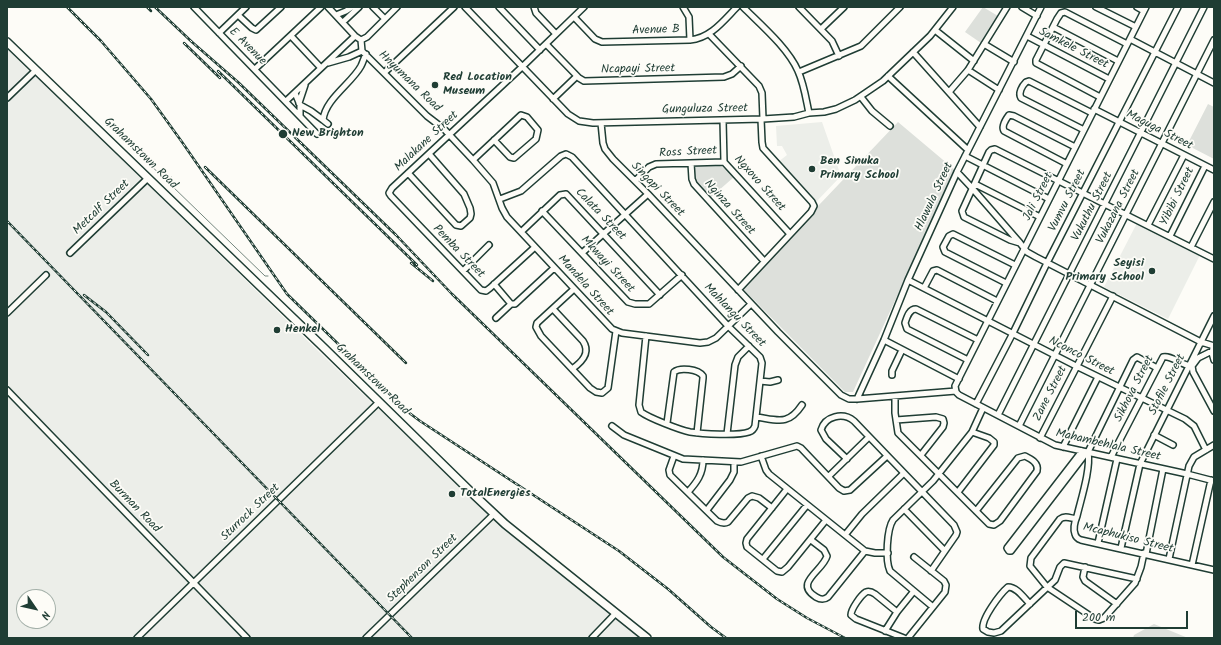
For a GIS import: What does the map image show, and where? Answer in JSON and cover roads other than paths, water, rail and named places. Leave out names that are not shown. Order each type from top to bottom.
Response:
[{"type":"main road","name":"Grahamstown Road","points":[[7,42],[494,514],[647,638]]},
{"type":"street","name":"E Avenue","points":[[194,7],[317,134]]},
{"type":"street","points":[[219,33],[246,7]]},
{"type":"street","points":[[238,15],[256,30],[281,7]]},
{"type":"street","points":[[255,70],[321,7]]},
{"type":"street","points":[[328,7],[336,15],[345,20],[355,36],[361,40],[367,37],[397,7]]},
{"type":"street","points":[[336,15],[352,7]]},
{"type":"street","points":[[345,20],[359,7]]},
{"type":"street","points":[[373,7],[385,20]]},
{"type":"street","points":[[385,72],[454,7]]},
{"type":"street","points":[[465,7],[568,114],[578,121],[601,123]]},
{"type":"street","points":[[499,7],[540,50]]},
{"type":"street","points":[[534,7],[536,14],[556,34]]},
{"type":"street","name":"Malakane Street","points":[[389,192],[584,7]]},
{"type":"street","points":[[683,7],[689,17],[690,40]]},
{"type":"street","name":"Avenue B","points":[[574,17],[595,39],[602,42],[690,40],[699,39],[709,34],[738,7]]},
{"type":"street","points":[[743,7],[788,54],[799,72],[809,113]]},
{"type":"street","points":[[799,7],[833,43],[838,56]]},
{"type":"street","points":[[821,29],[844,7]]},
{"type":"street","points":[[799,72],[861,46],[900,7]]},
{"type":"street","name":"Gunguluza Street","points":[[601,123],[762,119],[794,117],[836,109],[861,97],[888,76],[935,30],[953,7]]},
{"type":"street","points":[[949,92],[968,70],[1007,7]]},
{"type":"street","points":[[1022,7],[1037,16]]},
{"type":"street","name":"Hlawula Street","points":[[857,399],[884,340],[908,280],[957,172],[1041,7]]},
{"type":"street","points":[[1096,7],[1136,27]]},
{"type":"street","points":[[1137,7],[1145,9]]},
{"type":"street","name":"Vumvu Street","points":[[976,404],[1178,7]]},
{"type":"street","name":"Vukuthu Street","points":[[998,415],[1204,7]]},
{"type":"street","name":"Jali Street","points":[[957,393],[955,386],[1145,9]]},
{"type":"street","points":[[345,20],[346,11]]},
{"type":"street","points":[[1100,97],[1037,64],[1036,60],[1060,14],[1065,12],[1128,42],[1155,52],[1214,83]]},
{"type":"street","points":[[1053,27],[1118,61]]},
{"type":"street","points":[[935,30],[974,61]]},
{"type":"street","points":[[709,34],[757,83],[762,93],[762,142],[764,148],[809,198],[814,206],[811,212],[738,290]]},
{"type":"street","points":[[291,36],[321,68]]},
{"type":"street","points":[[286,101],[355,36]]},
{"type":"street","name":"Samkele Street","points":[[1026,36],[1109,79]]},
{"type":"street","name":"Hnyumana Road","points":[[361,40],[364,52],[427,116],[442,126],[450,135]]},
{"type":"street","name":"Vukazana Street","points":[[1019,426],[1214,40]]},
{"type":"street","points":[[546,44],[577,76],[553,99]]},
{"type":"street","points":[[984,44],[1014,62]]},
{"type":"street","points":[[323,120],[325,111],[361,67],[364,52],[327,63]]},
{"type":"street","points":[[913,52],[980,127]]},
{"type":"street","name":"Ncapayi Street","points":[[577,76],[584,81],[721,78],[729,76],[741,66]]},
{"type":"street","points":[[7,98],[36,70]]},
{"type":"street","points":[[968,70],[999,90]]},
{"type":"street","points":[[888,76],[968,150]]},
{"type":"street","name":"Maguga Street","points":[[1084,130],[1021,98],[1019,93],[1026,82],[1029,81],[1119,122],[1214,170]]},
{"type":"street","points":[[300,116],[300,104],[306,83]]},
{"type":"street","points":[[295,94],[300,104],[328,124]]},
{"type":"street","points":[[861,97],[872,110],[890,126]]},
{"type":"street","points":[[473,160],[494,140],[521,115],[527,117],[538,130],[535,140],[514,158],[510,158],[494,140]]},
{"type":"street","points":[[1067,164],[1004,131],[1003,126],[1009,116],[1014,116],[1075,147]]},
{"type":"street","name":"Ngxovo Street","points":[[723,120],[724,162],[790,234]]},
{"type":"street","name":"Singapi Street","points":[[601,123],[601,133],[605,149],[613,159],[803,358],[841,395],[849,399],[857,399]]},
{"type":"street","name":"Mandela Street","points":[[450,135],[491,180],[504,212],[608,326],[616,332],[705,343],[716,338],[751,304]]},
{"type":"street","points":[[1020,243],[1010,240],[963,216],[962,213],[962,208],[991,150],[995,150],[1214,258]]},
{"type":"street","points":[[408,173],[456,224],[461,226],[466,222],[472,214],[466,197],[429,154]]},
{"type":"street","name":"Mahlangu Street","points":[[500,200],[521,191],[561,156],[566,154],[572,157],[728,326],[750,346],[761,360],[762,364],[755,426],[750,432],[740,434],[697,433],[683,430],[641,412],[639,408],[646,336]]},
{"type":"street","points":[[1148,226],[1184,155]]},
{"type":"street","points":[[965,156],[1049,199]]},
{"type":"street","name":"Ross Street","points":[[635,181],[649,167],[656,164],[724,162]]},
{"type":"street","name":"Nginza Street","points":[[691,163],[692,179],[694,184],[764,261]]},
{"type":"street","name":"Yibibi Street","points":[[1170,236],[1205,166]]},
{"type":"street","points":[[957,172],[974,186],[1030,254],[1213,348]]},
{"type":"street","name":"Metcalf Street","points":[[70,253],[148,178]]},
{"type":"street","points":[[974,186],[1040,217]]},
{"type":"street","name":"Pemba Street","points":[[389,192],[391,196],[481,290],[487,290],[535,247]]},
{"type":"street","name":"Calata Street","points":[[521,232],[560,195],[566,194],[604,233],[660,295]]},
{"type":"street","points":[[582,253],[648,194]]},
{"type":"street","points":[[1191,247],[1214,202]]},
{"type":"street","name":"Mkwayi Street","points":[[542,211],[628,302],[644,305],[649,304],[682,275]]},
{"type":"street","points":[[1006,283],[945,252],[943,246],[948,236],[953,234],[1015,265]]},
{"type":"street","points":[[463,271],[489,246]]},
{"type":"street","points":[[496,318],[511,304],[515,304],[554,268]]},
{"type":"street","points":[[924,288],[933,271],[936,270],[998,301]]},
{"type":"street","points":[[7,314],[46,275]]},
{"type":"street","name":"Nconco Street","points":[[908,280],[1192,424],[1206,450]]},
{"type":"street","points":[[494,284],[511,304]]},
{"type":"street","points":[[574,289],[538,323],[536,328],[572,369],[590,388],[596,392],[602,393],[608,388],[616,332]]},
{"type":"street","name":"Zane Street","points":[[1040,438],[1112,296]]},
{"type":"street","points":[[553,309],[586,345],[585,358],[572,369]]},
{"type":"street","points":[[968,360],[907,329],[905,323],[910,311],[916,309],[978,340]]},
{"type":"street","name":"Stofile Street","points":[[1121,548],[1140,464],[1166,410],[1191,366],[1214,316]]},
{"type":"street","points":[[884,340],[959,379]]},
{"type":"street","points":[[727,434],[734,365],[738,357],[750,346]]},
{"type":"street","points":[[1213,348],[1214,360]]},
{"type":"street","points":[[1213,348],[1198,358],[1191,366],[1214,411]]},
{"type":"street","points":[[892,375],[892,371],[902,350]]},
{"type":"street","name":"Sikhova Street","points":[[1111,457],[1164,356],[1183,365],[1191,366]]},
{"type":"street","points":[[1085,452],[1007,548],[1009,551],[1012,551],[1085,452],[1136,357],[1157,368]]},
{"type":"street","points":[[667,423],[674,372],[679,369],[698,372],[703,376],[703,378],[697,433]]},
{"type":"street","points":[[1063,447],[1098,377]]},
{"type":"street","points":[[760,381],[770,382],[778,380]]},
{"type":"street","name":"Burman Road","points":[[7,390],[247,638]]},
{"type":"street","points":[[857,399],[957,393]]},
{"type":"street","name":"Mahambehlala Street","points":[[957,393],[1055,445],[1187,474],[1212,481]]},
{"type":"street","points":[[895,396],[898,433],[921,455],[958,492],[976,511],[989,524],[993,525],[997,523],[1037,471],[1037,464],[1025,456],[1018,458],[976,511]]},
{"type":"street","name":"Sturrock Street","points":[[137,638],[379,402]]},
{"type":"street","points":[[756,417],[786,420],[795,414],[802,405]]},
{"type":"street","points":[[933,607],[890,571],[888,564],[888,553],[891,523],[940,474],[972,432],[983,408]]},
{"type":"street","points":[[846,459],[822,433],[821,428],[824,424],[835,417],[845,416],[854,421],[951,522],[956,529],[956,535],[944,550],[931,571]]},
{"type":"street","points":[[896,420],[936,417],[943,419],[943,426],[921,455]]},
{"type":"street","points":[[612,426],[624,435],[683,459],[734,463],[797,446],[801,448],[842,490],[848,491],[887,456]]},
{"type":"street","points":[[958,492],[994,444],[989,438],[972,432]]},
{"type":"street","points":[[1154,435],[1173,445]]},
{"type":"street","points":[[829,476],[869,437]]},
{"type":"street","points":[[1169,560],[1187,481],[1187,474],[1192,458],[1214,445]]},
{"type":"street","name":"Mcaphukiso Street","points":[[1085,452],[1089,458],[1088,469],[1074,529],[1075,537],[1081,540],[1214,570]]},
{"type":"street","points":[[674,456],[669,467],[669,472],[673,478],[717,521],[723,524],[728,522],[748,498],[752,496],[759,498],[772,508]]},
{"type":"street","points":[[761,456],[767,471],[787,489],[865,551],[888,553]]},
{"type":"street","points":[[1098,543],[1118,459]]},
{"type":"street","points":[[688,492],[700,477],[703,460]]},
{"type":"street","points":[[707,510],[730,480],[734,472],[734,463]]},
{"type":"street","points":[[1076,519],[1066,517],[1062,517],[1060,519],[1031,558],[1030,566],[1047,587],[1092,617],[1099,620],[1104,618],[1117,604],[1132,587],[1137,578],[1145,554],[1163,469]]},
{"type":"street","points":[[845,535],[862,514],[904,473]]},
{"type":"street","points":[[1192,565],[1212,481]]},
{"type":"street","points":[[787,489],[746,543],[747,547],[777,571],[782,572],[787,569],[826,520]]},
{"type":"street","points":[[762,559],[807,505]]},
{"type":"street","points":[[904,509],[944,550]]},
{"type":"street","name":"Stephenson Street","points":[[366,638],[494,514]]},
{"type":"street","points":[[811,540],[824,550],[827,556],[807,587],[808,591],[820,599],[826,599],[828,597],[865,551]]},
{"type":"street","points":[[908,638],[945,592],[946,585],[944,581],[914,557]]},
{"type":"street","points":[[1030,604],[1013,587],[1008,587],[985,617],[982,624],[983,629],[988,632],[1000,632],[1030,604],[1047,587],[1055,580],[1060,567],[1064,563],[1137,578]]},
{"type":"street","points":[[1085,567],[1083,577],[1085,581],[1117,604]]},
{"type":"street","points":[[885,631],[897,612],[914,591]]},
{"type":"street","points":[[897,612],[872,592],[863,594],[851,612],[852,616],[904,638]]},
{"type":"street","points":[[592,638],[616,613]]},
{"type":"waterway","points":[[139,154],[265,276],[268,276]]},
{"type":"waterway","points":[[167,181],[171,177]]},
{"type":"railway","points":[[67,7],[101,41],[151,99],[287,294],[408,412],[619,551],[668,589],[711,627],[726,638]]},
{"type":"railway","points":[[147,7],[151,11]]},
{"type":"railway","points":[[155,7],[239,83],[396,235],[452,294],[723,557],[777,599],[807,618],[845,638]]},
{"type":"railway","points":[[184,43],[220,78]]},
{"type":"railway","points":[[218,71],[417,265]]},
{"type":"railway","points":[[205,167],[406,363]]},
{"type":"railway","points":[[7,221],[412,638]]},
{"type":"railway","points":[[411,263],[433,281]]},
{"type":"railway","points":[[84,295],[106,312],[148,355]]},
{"type":"place","name":"Red Location Museum","points":[[435,85]]},
{"type":"place","name":"New Brighton","points":[[283,134]]},
{"type":"place","name":"Ben Sinuka Primary School","points":[[812,169]]},
{"type":"place","name":"Seyisi Primary School","points":[[1152,271]]},
{"type":"place","name":"Henkel","points":[[277,330]]},
{"type":"place","name":"TotalEnergies","points":[[452,494]]}]
